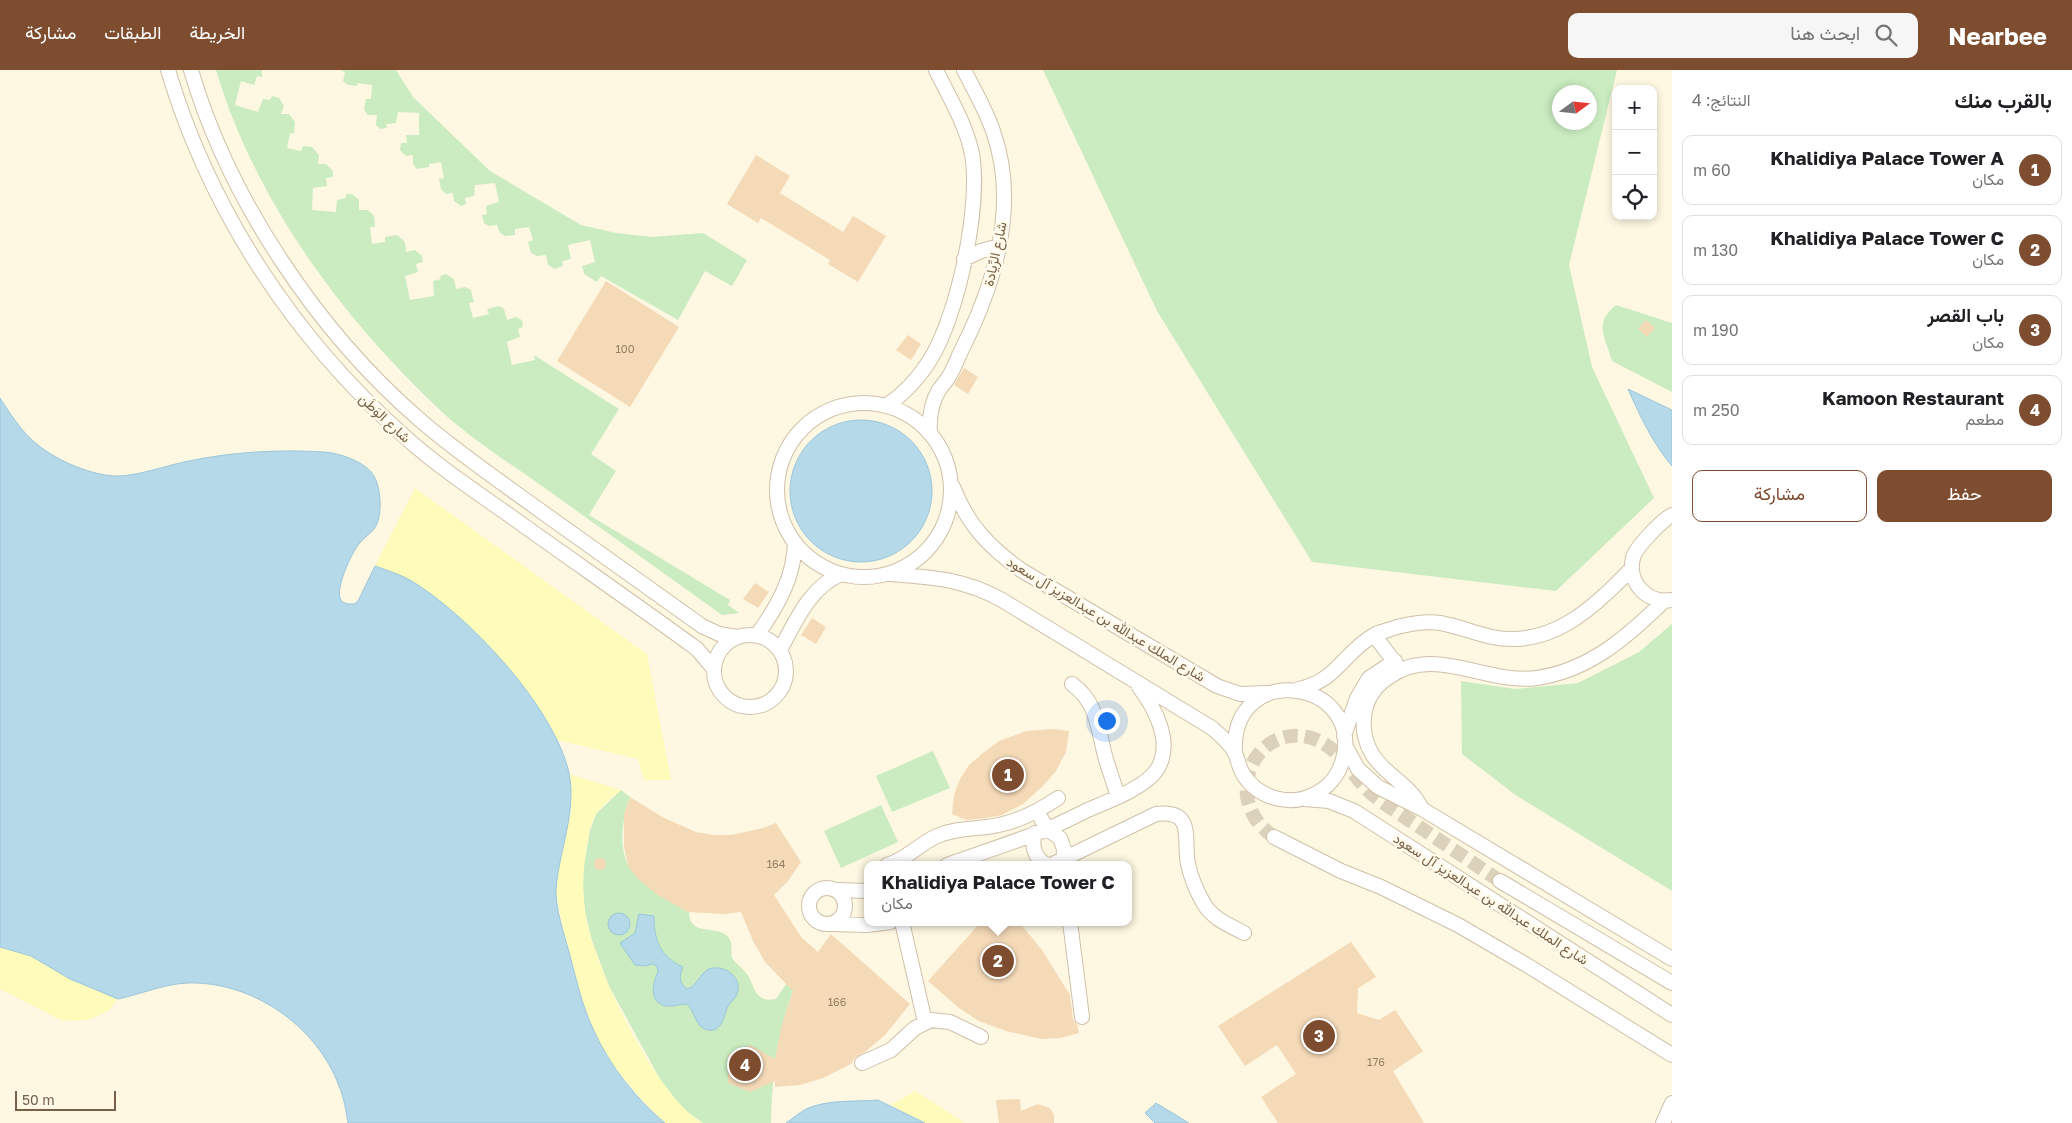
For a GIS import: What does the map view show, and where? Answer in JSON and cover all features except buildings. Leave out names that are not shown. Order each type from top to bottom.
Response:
[{"type":"street","name":"شارع الوَطَن","points":[[168,70],[186,125],[199,156],[245,244],[287,308],[334,366],[380,414],[428,456],[697,649],[714,669]]},
{"type":"street","name":"شارع الوَطَن","points":[[191,70],[220,147],[264,233],[313,306],[373,375],[419,420],[465,457],[702,626],[719,634],[737,637]]},
{"type":"street","points":[[886,406],[911,386],[933,354],[949,313],[964,259],[974,195],[973,166],[967,135],[936,70]]},
{"type":"street","name":"شارع الرِّيادة","points":[[930,434],[931,412],[935,398],[952,372],[987,293],[999,246],[1005,190],[1002,162],[988,117],[964,70]]},
{"type":"street","points":[[964,259],[981,251],[999,246]]},
{"type":"street","points":[[889,574],[919,558],[931,546],[941,531],[947,515],[950,498],[950,481],[943,456],[930,434],[910,416],[886,406],[870,403],[839,407],[811,421],[799,432],[790,445],[780,469],[777,495],[780,512],[786,529],[808,557],[824,567],[841,574],[857,577],[889,574],[946,579],[977,588],[1002,600],[1212,728],[1235,753],[1244,775],[1257,790],[1286,800],[1303,798],[1320,791],[1333,779],[1342,763],[1345,741],[1357,698],[1369,678],[1397,666],[1420,664],[1443,664],[1490,676],[1514,679],[1537,678],[1589,661],[1614,646],[1668,601]]},
{"type":"street","name":"شارع الملك عبدالله بن عبدالعزيز آل سعود","points":[[950,481],[961,506],[977,531],[998,553],[1020,570],[1217,686],[1240,694],[1270,692]]},
{"type":"street","points":[[1668,601],[1651,598],[1642,591],[1635,581],[1631,570],[1633,556],[1642,544],[1672,514]]},
{"type":"street","points":[[757,635],[785,589],[793,566],[796,544]]},
{"type":"street","points":[[1235,753],[1236,732],[1242,717],[1252,704],[1270,692],[1309,688],[1328,678],[1374,635],[1394,628],[1439,623],[1493,637],[1514,638],[1534,636],[1559,629],[1582,616],[1603,599],[1631,570]]},
{"type":"street","points":[[780,650],[814,592],[841,574]]},
{"type":"street","points":[[757,635],[773,643],[780,650],[786,663],[785,680],[776,697],[759,706],[740,706],[731,702],[718,688],[714,669],[716,659],[728,642],[737,637],[757,635]]},
{"type":"street","points":[[1374,635],[1397,666]]},
{"type":"street","points":[[1397,666],[1374,690],[1369,699],[1364,713],[1364,728],[1367,744],[1378,764],[1410,790],[1422,808]]},
{"type":"street","points":[[958,861],[1041,831],[1118,797],[1143,782],[1158,769],[1163,754],[1163,738],[1154,711],[1136,682]]},
{"type":"street","points":[[1072,684],[1084,694],[1094,709],[1118,797]]},
{"type":"street","points":[[1298,690],[1317,696],[1332,709],[1342,726],[1345,741],[1358,770],[1378,787],[1422,808],[1672,959]]},
{"type":"street","points":[[908,860],[926,842],[943,834],[961,829],[998,825],[1036,812],[1058,798]]},
{"type":"street","name":"شارع الملك عبدالله بن عبدالعزيز آل سعود","points":[[1303,798],[1329,801],[1354,811],[1672,1015]]},
{"type":"street","points":[[1036,812],[1041,831]]},
{"type":"street","points":[[1060,861],[1156,814],[1166,813],[1177,816],[1184,824],[1188,835],[1187,854],[1190,871],[1204,903],[1220,921],[1244,934]]},
{"type":"street","points":[[1041,831],[1057,834],[1060,838],[1064,848],[1057,861]]},
{"type":"street","points":[[1041,831],[1033,840],[1034,853],[1038,858],[1049,861]]},
{"type":"street","points":[[1274,837],[1458,925],[1672,1055]]},
{"type":"street","points":[[1500,881],[1672,983]]},
{"type":"street","points":[[864,891],[819,889],[810,897],[808,903],[814,920],[825,925],[864,925]]},
{"type":"street","points":[[831,924],[842,917],[846,906],[837,890]]},
{"type":"street","points":[[903,926],[925,1022]]},
{"type":"street","points":[[1071,926],[1082,1017]]},
{"type":"street","points":[[862,1063],[891,1050],[915,1028],[925,1022],[944,1020],[980,1037]]},
{"type":"street","points":[[1663,1123],[1672,1103]]},
{"type":"green space","points":[[216,70],[262,70],[262,77],[257,76],[254,85],[241,81],[235,105],[258,112],[263,99],[270,100],[272,96],[279,98],[284,106],[281,114],[289,114],[295,122],[294,134],[290,133],[287,148],[301,151],[303,146],[312,147],[319,155],[318,164],[326,164],[333,171],[333,177],[326,178],[327,186],[313,188],[312,210],[336,212],[337,200],[346,198],[346,194],[352,194],[359,200],[359,210],[368,210],[374,216],[375,227],[370,227],[372,244],[385,242],[385,237],[397,235],[405,242],[406,252],[415,250],[422,256],[423,262],[416,264],[418,272],[405,276],[410,300],[434,296],[433,281],[441,279],[440,276],[446,274],[454,279],[456,289],[465,287],[471,290],[474,302],[469,303],[473,318],[489,314],[487,309],[499,306],[504,309],[507,320],[516,317],[522,320],[523,327],[518,329],[520,337],[507,342],[512,365],[535,360],[534,355],[619,409],[591,454],[616,471],[589,515],[730,600],[728,605],[739,613],[722,615],[490,450],[452,421],[405,375],[337,297],[306,255],[278,211],[254,165],[233,118]]},
{"type":"green space","points":[[340,70],[396,70],[413,97],[490,171],[581,225],[616,233],[652,237],[703,233],[747,260],[732,286],[705,271],[678,320],[601,276],[597,282],[584,274],[582,266],[595,262],[590,240],[568,245],[571,259],[562,261],[563,266],[555,269],[548,265],[546,255],[537,256],[531,253],[528,242],[533,240],[529,227],[515,229],[515,235],[505,236],[500,233],[497,225],[489,226],[484,223],[482,215],[487,214],[486,206],[499,202],[495,183],[475,185],[474,196],[465,198],[466,204],[461,206],[454,201],[453,193],[446,194],[441,189],[439,179],[444,178],[441,162],[417,169],[413,164],[413,155],[406,156],[400,150],[401,143],[407,143],[406,135],[419,135],[419,113],[398,112],[396,123],[386,124],[387,128],[380,129],[376,125],[377,115],[368,115],[364,110],[366,99],[371,99],[372,85],[358,83],[357,86],[348,85],[343,81],[345,72]]},
{"type":"green space","points":[[1043,70],[1617,70],[1569,265],[1592,367],[1654,498],[1556,591],[1312,562],[1157,311]]},
{"type":"green space","points":[[1616,305],[1672,323],[1672,392],[1612,361],[1604,337],[1603,324],[1609,312]]},
{"type":"green space","points":[[1672,624],[1672,891],[1517,796],[1462,754],[1461,681],[1515,689],[1578,683],[1639,652]]},
{"type":"green space","points":[[933,751],[950,788],[892,812],[876,776]]},
{"type":"green space","points":[[621,790],[630,797],[625,813],[622,840],[625,857],[630,868],[662,896],[689,912],[695,926],[721,932],[727,936],[731,942],[732,958],[749,977],[759,996],[768,1000],[776,999],[786,984],[794,989],[783,1022],[776,1055],[771,1123],[703,1123],[682,1108],[660,1079],[609,986],[592,941],[585,912],[582,877],[590,830],[596,814]]},
{"type":"green space","points":[[881,805],[898,842],[841,868],[824,831]]},
{"type":"sand","points":[[415,488],[647,654],[671,780],[644,780],[638,759],[557,740],[528,694],[474,631],[433,596],[397,574],[375,566]]},
{"type":"sand","points":[[569,774],[621,790],[598,811],[590,829],[583,886],[585,911],[590,934],[613,995],[647,1059],[666,1087],[685,1109],[703,1123],[665,1123],[655,1115],[610,1062],[593,1031],[581,996],[563,929],[556,892],[559,863],[571,811]]},
{"type":"sand","points":[[0,947],[31,956],[118,999],[108,1011],[88,1020],[63,1021],[0,989]]},
{"type":"sand","points":[[915,1091],[965,1123],[921,1123],[891,1105]]},
{"type":"water","points":[[1628,389],[1672,410],[1672,466],[1653,439]]},
{"type":"water","points":[[0,398],[23,431],[40,447],[82,469],[104,475],[132,475],[222,455],[291,451],[337,454],[352,459],[370,471],[374,476],[379,493],[379,519],[373,530],[356,548],[348,563],[340,588],[339,595],[341,600],[350,604],[358,601],[375,566],[410,580],[433,595],[481,638],[527,691],[546,719],[560,747],[569,773],[571,787],[571,802],[556,896],[560,921],[580,992],[586,1012],[608,1057],[634,1093],[665,1123],[348,1123],[344,1100],[339,1086],[329,1064],[315,1044],[279,1011],[258,999],[212,984],[188,983],[161,987],[118,999],[70,979],[31,956],[0,947]]},
{"type":"water","points":[[861,420],[888,426],[900,432],[911,441],[920,452],[926,464],[932,491],[926,518],[920,530],[911,541],[900,550],[888,556],[861,562],[834,556],[822,550],[811,541],[802,530],[796,518],[790,491],[796,464],[802,452],[811,441],[822,432],[834,426]]},
{"type":"water","points":[[619,913],[627,916],[630,924],[627,932],[619,935],[611,932],[608,924],[611,916]]},
{"type":"water","points":[[639,914],[654,916],[655,933],[660,947],[669,958],[683,967],[681,979],[682,984],[687,989],[694,985],[705,971],[713,968],[724,969],[736,979],[738,983],[737,994],[728,1006],[722,1022],[716,1029],[708,1030],[700,1026],[687,1004],[666,1006],[654,997],[653,987],[658,972],[657,966],[652,964],[644,966],[635,965],[620,943],[635,933]]},
{"type":"water","points":[[878,1100],[925,1123],[786,1123],[806,1109],[814,1106],[832,1102]]},
{"type":"water","points":[[1156,1103],[1189,1123],[1155,1123],[1145,1113]]},
{"type":"tunnel","points":[[1274,837],[1257,820],[1248,802],[1247,782],[1252,764],[1263,750],[1278,739],[1296,736],[1317,740],[1333,750],[1376,797],[1500,881]]},
{"type":"place","name":"Khalidiya Palace Tower A","points":[[1008,775]]},
{"type":"place","name":"Khalidiya Palace Tower C","points":[[998,961]]},
{"type":"place","name":"باب القصر","points":[[1319,1036]]},
{"type":"place","name":"Kamoon Restaurant","points":[[745,1065]]}]
